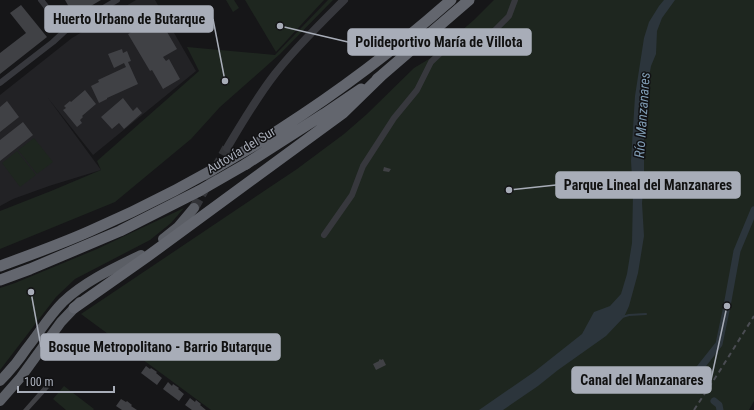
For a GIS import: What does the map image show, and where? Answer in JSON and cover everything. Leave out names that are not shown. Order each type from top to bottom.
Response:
[{"type":"highway","name":"Autovía del Sur","points":[[0,266],[90,231],[144,206],[196,179],[244,151],[349,82],[402,42],[451,0]]},
{"type":"highway","name":"Autovía del Sur","points":[[0,280],[120,231],[199,191],[246,164],[382,75],[469,0]]},
{"type":"highway","points":[[74,308],[343,113],[382,75]]},
{"type":"highway","points":[[0,401],[21,377],[61,322],[90,292],[167,236],[178,227],[194,208]]},
{"type":"highway","points":[[0,381],[63,302],[80,288],[97,277],[141,255]]},
{"type":"street","points":[[41,0],[64,31]]},
{"type":"street","points":[[0,83],[53,42],[64,31],[117,0]]},
{"type":"street","points":[[227,148],[276,74],[295,50],[344,0]]},
{"type":"street","points":[[324,236],[352,195],[363,166],[394,118],[417,90],[431,62],[450,44],[464,41],[472,46],[489,36],[509,16],[515,0]]},
{"type":"shaded area","points":[[136,0],[155,0],[196,71],[93,155],[48,98],[101,170],[49,186],[13,199],[0,206],[0,95],[72,38]]},
{"type":"shaded area","points":[[226,0],[234,0],[239,8],[233,12]]},
{"type":"shaded area","points":[[245,0],[324,0],[276,52]]},
{"type":"shaded area","points":[[328,0],[333,0],[280,54],[220,107],[191,139],[115,202],[0,249],[0,211],[101,170],[97,161],[199,71],[187,47],[275,55]]},
{"type":"shaded area","points":[[494,0],[754,0],[754,401],[749,410],[211,410],[81,314],[297,169],[344,134],[367,114],[414,68],[429,59],[475,19]]},
{"type":"shaded area","points":[[34,138],[53,162],[37,174],[18,150]]},
{"type":"shaded area","points":[[17,151],[36,175],[20,187],[2,163]]},
{"type":"shaded area","points":[[184,208],[171,223],[150,240],[75,279],[56,297],[0,370],[0,288],[97,249]]},
{"type":"shaded area","points":[[64,386],[94,409],[66,410],[53,399]]},
{"type":"water","name":"Río Manzanares","points":[[664,0],[675,0],[662,18],[657,31],[656,54],[651,66],[648,82],[647,114],[644,137],[644,182],[642,203],[644,236],[638,273],[629,306],[624,317],[606,336],[538,386],[503,410],[479,410],[534,372],[582,334],[594,312],[610,306],[621,294],[627,274],[632,243],[633,194],[631,161],[635,96],[644,38],[649,22]]},
{"type":"building","points":[[65,0],[101,0],[74,16]]},
{"type":"building","points":[[21,5],[47,37],[0,74],[0,53],[26,33],[10,13]]},
{"type":"building","points":[[156,13],[177,49],[163,57],[166,61],[169,59],[180,79],[163,89],[152,70],[150,71],[128,34],[137,29],[136,27],[143,23],[142,21]]},
{"type":"building","points":[[122,49],[123,53],[127,51],[131,61],[128,62],[138,84],[99,103],[91,86],[99,82],[98,80],[126,67],[124,63],[114,68],[108,54]]},
{"type":"building","points":[[85,90],[96,104],[82,116],[83,117],[80,120],[82,123],[77,127],[63,110],[66,108],[64,106]]},
{"type":"building","points":[[123,98],[133,111],[137,107],[142,113],[124,129],[119,123],[112,129],[101,117]]},
{"type":"building","points":[[7,101],[19,117],[0,132],[0,107]]},
{"type":"building","points":[[23,122],[33,135],[0,161],[0,140]]},
{"type":"building","points":[[384,167],[391,169],[389,172],[383,171]]},
{"type":"building","points":[[380,359],[383,359],[386,365],[376,370],[373,364]]},
{"type":"building","points":[[146,366],[157,372],[156,373],[162,378],[157,385],[141,373]]},
{"type":"building","points":[[168,382],[172,386],[173,384],[179,388],[178,389],[184,394],[179,401],[163,389]]},
{"type":"building","points":[[45,385],[49,388],[29,410],[23,410]]},
{"type":"building","points":[[190,398],[195,402],[196,400],[206,410],[192,410],[185,405]]},
{"type":"building","points":[[121,399],[126,402],[127,401],[137,410],[122,410],[116,406]]},
{"type":"waterway","points":[[698,390],[691,385],[696,373],[719,344],[737,251],[754,210]]},
{"type":"waterway","points":[[622,317],[646,314]]},
{"type":"waterway","points":[[714,401],[719,405],[720,410]]},
{"type":"tunnel","points":[[194,208],[227,148]]},
{"type":"railway","points":[[694,410],[754,316]]},
{"type":"place","name":"Polideportivo María de Villota","points":[[280,26]]},
{"type":"place","name":"Huerto Urbano de Butarque","points":[[225,81]]},
{"type":"place","name":"Parque Lineal del Manzanares","points":[[509,190]]},
{"type":"place","name":"Bosque Metropolitano - Barrio Butarque","points":[[31,292]]},
{"type":"place","name":"Canal del Manzanares","points":[[727,306]]}]
